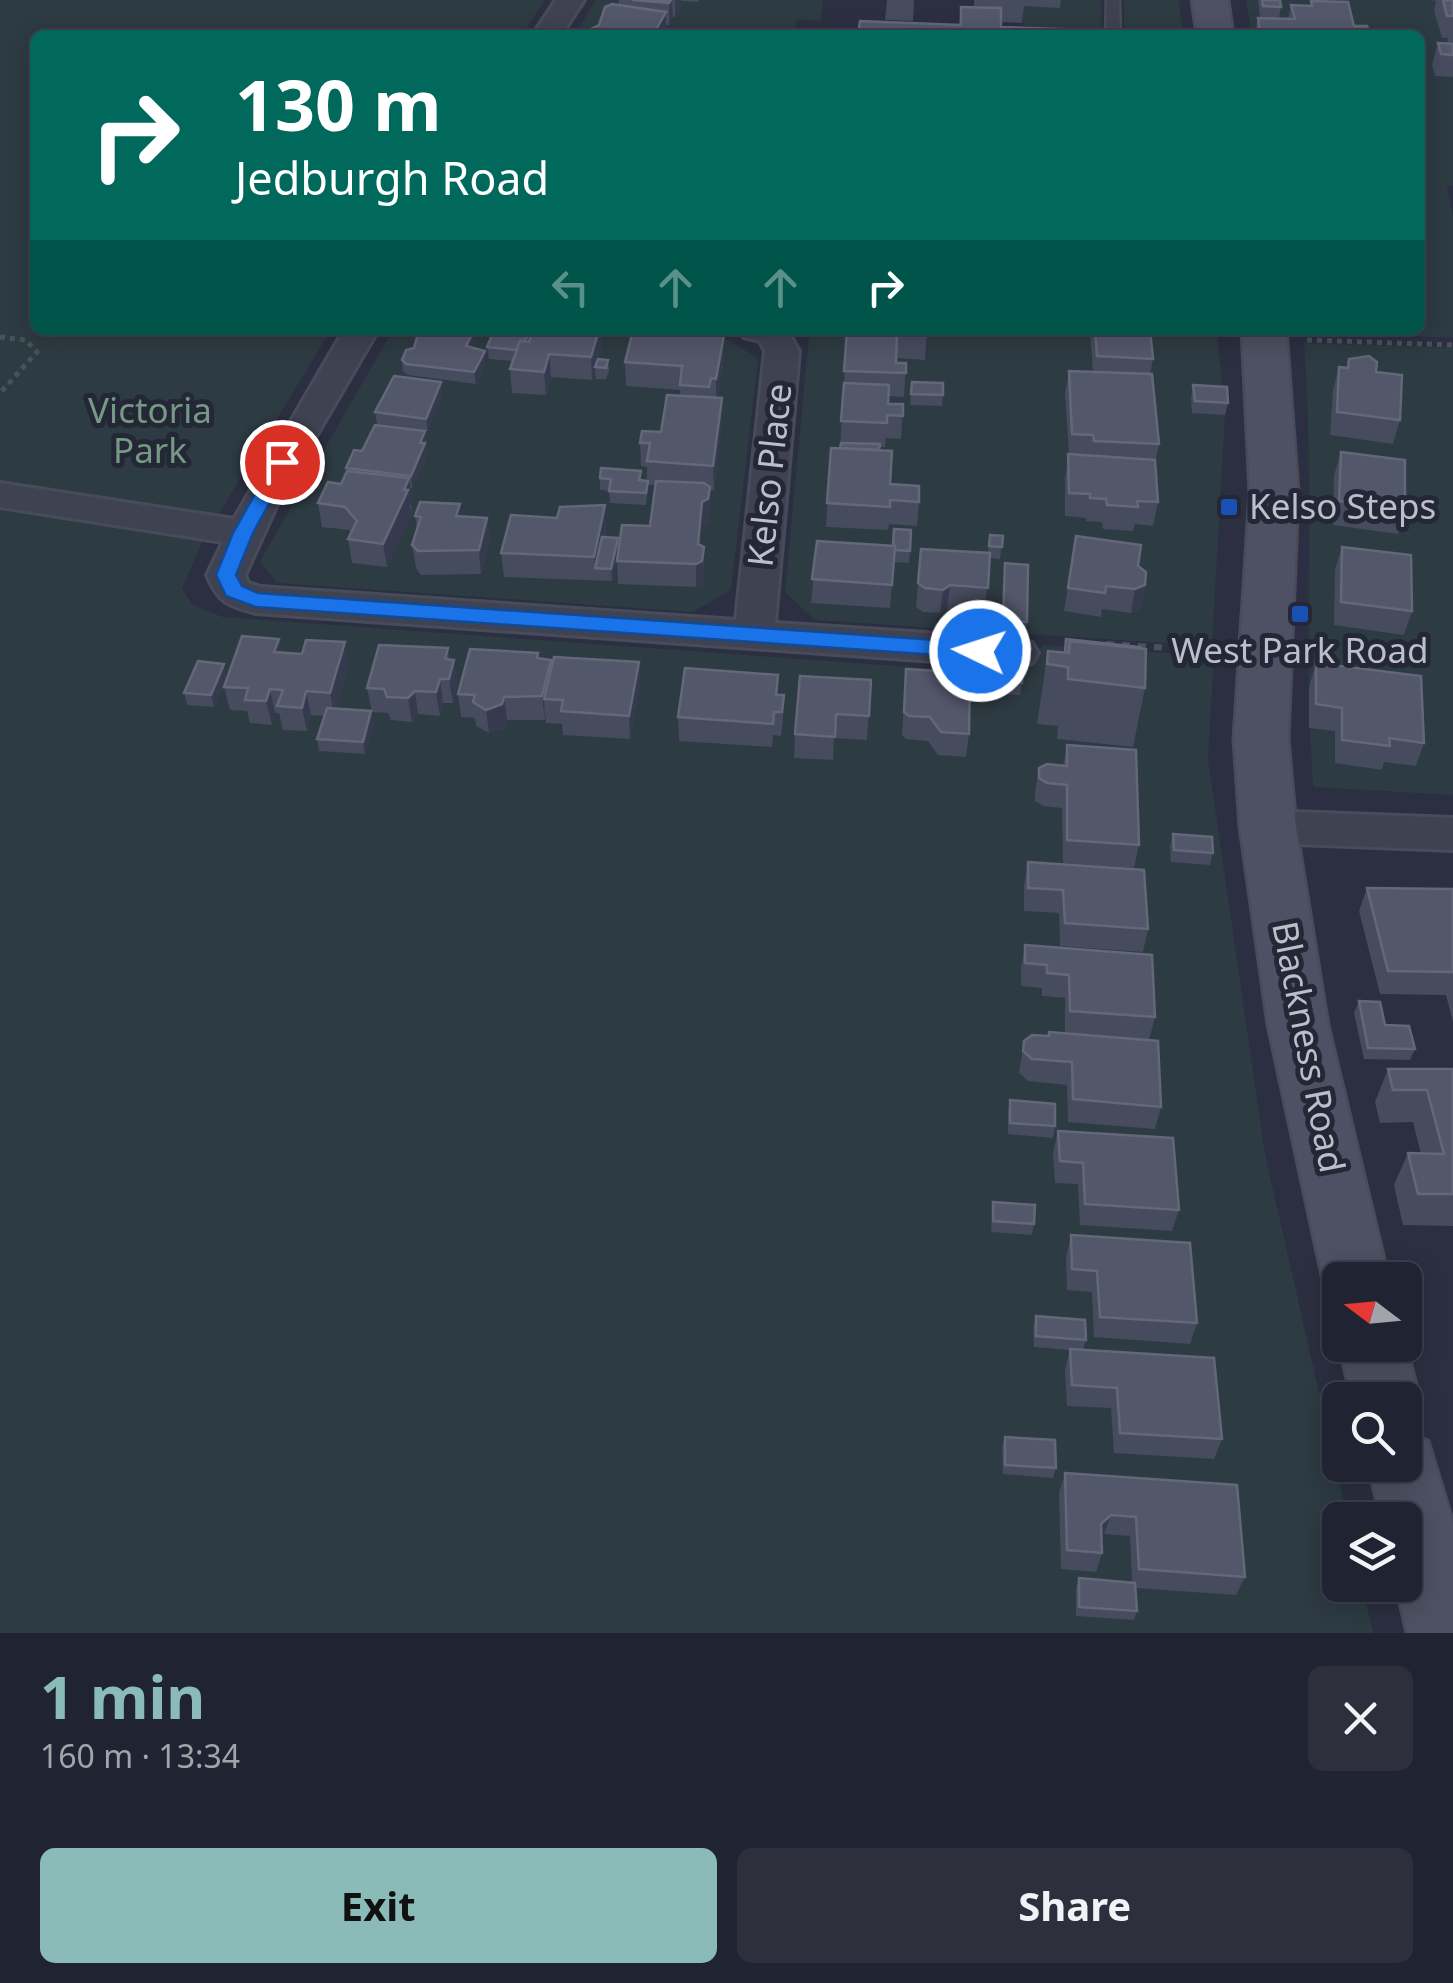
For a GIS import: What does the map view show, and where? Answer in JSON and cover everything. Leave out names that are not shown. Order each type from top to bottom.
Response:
[{"type":"street","points":[[550,30],[570,0]]},
{"type":"street","points":[[1210,0],[1215,30]]},
{"type":"street","points":[[358,335],[243,533],[226,575],[234,591],[256,600],[1018,653]]},
{"type":"street","name":"Kelso Place","points":[[754,635],[782,351],[774,335]]},
{"type":"street","name":"Blackness Road","points":[[1265,335],[1274,492],[1261,739],[1298,1025],[1352,1262]]},
{"type":"street","points":[[0,495],[243,533]]},
{"type":"street","points":[[1274,854],[1453,834]]},
{"type":"street","points":[[1406,1482],[1444,1633]]},
{"type":"lane","points":[[1113,0],[1113,30]]},
{"type":"path","points":[[1282,335],[1453,345]]},
{"type":"path","points":[[0,336],[26,340],[37,352],[0,393]]},
{"type":"path","points":[[1093,643],[1265,654]]},
{"type":"green space","name":"Victoria Park","points":[[0,0],[545,0],[525,30],[30,30],[30,335],[328,335],[203,540],[182,589],[193,605],[223,617],[1021,675],[1043,645],[1214,656],[1208,759],[1265,1154],[1322,1405],[1322,1482],[1339,1482],[1344,1502],[1322,1502],[1322,1602],[1366,1602],[1373,1633],[0,1633]]},
{"type":"green space","points":[[596,0],[823,0],[821,21],[797,20],[795,30],[577,30]]},
{"type":"green space","points":[[1101,0],[1102,30],[1023,26],[1022,10],[1012,6]]},
{"type":"green space","points":[[1123,0],[1179,0],[1182,30],[1125,30]]},
{"type":"green space","points":[[1246,0],[1453,0],[1453,186],[1447,186],[1453,216],[1453,338],[1396,335],[1425,335],[1425,30],[1251,30]]},
{"type":"green space","points":[[390,335],[672,335],[730,340],[758,359],[731,590],[693,612],[277,583],[260,561]]},
{"type":"green space","points":[[1217,335],[1225,415],[1212,646],[815,620],[785,592],[809,336]]},
{"type":"green space","points":[[1304,343],[1453,348],[1453,795],[1313,787]]},
{"type":"building","points":[[1262,0],[1280,0],[1281,7],[1263,6]]},
{"type":"building","points":[[1443,0],[1453,0],[1453,16],[1447,16]]},
{"type":"building","points":[[1311,1],[1348,2],[1354,26],[1367,26],[1368,30],[1260,30],[1258,18],[1295,19],[1291,5],[1312,6]]},
{"type":"building","points":[[612,4],[666,12],[656,30],[591,29],[599,25],[605,7]]},
{"type":"building","points":[[961,7],[1001,8],[1001,27],[1089,30],[859,30],[860,21],[961,25]]},
{"type":"building","points":[[1438,43],[1453,44],[1453,55],[1441,54]]},
{"type":"building","points":[[418,335],[472,335],[466,346],[485,351],[474,372],[406,364],[402,360],[406,350],[414,348]]},
{"type":"building","points":[[492,335],[527,335],[516,350],[487,347]]},
{"type":"building","points":[[531,335],[598,335],[591,357],[549,354],[544,372],[510,369],[520,341],[529,342]]},
{"type":"building","points":[[632,335],[724,335],[716,379],[711,378],[709,387],[680,385],[682,366],[625,362]]},
{"type":"building","points":[[847,335],[897,335],[896,363],[906,363],[906,373],[844,371]]},
{"type":"building","points":[[1095,335],[1151,335],[1153,359],[1097,356]]},
{"type":"building","points":[[1369,356],[1377,362],[1376,372],[1402,375],[1400,420],[1337,412],[1339,367],[1348,368],[1349,359]]},
{"type":"building","points":[[598,359],[608,360],[606,368],[595,367]]},
{"type":"building","points":[[1069,371],[1152,374],[1159,444],[1094,441],[1093,435],[1072,434]]},
{"type":"building","points":[[394,376],[441,382],[426,419],[375,412]]},
{"type":"building","points":[[912,382],[943,383],[943,395],[911,394]]},
{"type":"building","points":[[844,383],[889,385],[888,404],[903,404],[903,416],[887,415],[887,423],[841,421]]},
{"type":"building","points":[[1193,385],[1227,387],[1228,403],[1195,401]]},
{"type":"building","points":[[667,395],[722,398],[713,466],[647,461],[650,443],[640,443],[642,431],[661,432]]},
{"type":"building","points":[[375,425],[425,431],[420,443],[425,443],[411,476],[346,468],[354,450],[362,451]]},
{"type":"building","points":[[841,443],[880,444],[879,450],[840,448]]},
{"type":"building","points":[[831,448],[892,451],[890,484],[919,486],[919,502],[890,500],[890,507],[827,503]]},
{"type":"building","points":[[1341,452],[1405,460],[1405,510],[1339,501]]},
{"type":"building","points":[[1068,454],[1155,460],[1158,502],[1137,501],[1138,507],[1107,505],[1106,499],[1069,493]]},
{"type":"building","points":[[601,468],[641,471],[639,480],[648,481],[646,493],[609,491],[611,479],[600,478]]},
{"type":"building","points":[[347,471],[409,478],[404,490],[408,490],[383,544],[348,539],[357,521],[345,507],[318,503],[328,482],[341,484]]},
{"type":"building","points":[[656,481],[704,483],[710,487],[708,499],[702,502],[698,544],[704,547],[702,561],[617,561],[622,525],[650,526]]},
{"type":"building","points":[[420,502],[460,504],[456,516],[487,518],[479,550],[418,551],[412,545],[421,517],[415,516]]},
{"type":"building","points":[[605,505],[594,557],[501,553],[511,515],[557,518],[560,507]]},
{"type":"building","points":[[894,529],[911,530],[910,551],[895,550]]},
{"type":"building","points":[[990,535],[1003,536],[1002,547],[989,546]]},
{"type":"building","points":[[1076,536],[1141,545],[1138,566],[1146,572],[1145,585],[1135,589],[1106,586],[1105,593],[1068,588]]},
{"type":"building","points":[[602,537],[618,538],[611,569],[595,568]]},
{"type":"building","points":[[817,541],[895,546],[892,585],[812,579]]},
{"type":"building","points":[[1342,547],[1411,555],[1412,611],[1341,602]]},
{"type":"building","points":[[921,549],[990,553],[988,588],[925,588],[918,583]]},
{"type":"building","points":[[1005,563],[1028,565],[1027,622],[1003,621]]},
{"type":"building","points":[[242,636],[279,639],[274,652],[302,654],[306,640],[345,642],[330,693],[306,691],[302,708],[277,706],[283,690],[270,689],[266,701],[245,700],[248,688],[224,687]]},
{"type":"building","points":[[1066,639],[1140,648],[1070,641],[1068,653]]},
{"type":"building","points":[[1070,641],[1146,649],[1145,688],[1068,679],[1068,667],[1047,664],[1048,651],[1069,653]]},
{"type":"building","points":[[379,645],[448,648],[445,659],[454,660],[449,679],[440,679],[436,692],[415,691],[408,698],[387,697],[384,689],[367,688]]},
{"type":"building","points":[[470,649],[538,653],[537,658],[551,660],[542,696],[504,697],[502,704],[486,710],[473,702],[475,695],[458,694]]},
{"type":"building","points":[[554,657],[639,662],[629,716],[561,711],[563,700],[544,699]]},
{"type":"building","points":[[982,660],[1023,663],[1022,683],[981,682]]},
{"type":"building","points":[[198,661],[224,664],[211,695],[184,693]]},
{"type":"building","points":[[1316,663],[1421,676],[1424,743],[1389,738],[1390,746],[1342,740],[1342,708],[1316,704]]},
{"type":"building","points":[[685,668],[778,675],[776,695],[784,695],[782,712],[774,712],[773,724],[678,717]]},
{"type":"building","points":[[906,669],[970,673],[969,734],[941,732],[930,717],[904,712]]},
{"type":"building","points":[[800,676],[871,680],[869,716],[836,714],[835,737],[795,734]]},
{"type":"building","points":[[327,708],[371,711],[363,742],[317,739]]},
{"type":"building","points":[[1067,745],[1136,750],[1139,845],[1067,840],[1067,785],[1047,783],[1039,778],[1039,768],[1047,764],[1067,766]]},
{"type":"building","points":[[1173,834],[1212,837],[1213,853],[1174,850]]},
{"type":"building","points":[[1028,862],[1144,870],[1148,929],[1065,923],[1063,890],[1028,888]]},
{"type":"building","points":[[1367,888],[1453,889],[1453,972],[1388,971]]},
{"type":"building","points":[[1025,945],[1152,955],[1155,1017],[1070,1011],[1069,975],[1047,973],[1047,965],[1025,963]]},
{"type":"building","points":[[1359,1001],[1380,1002],[1385,1025],[1409,1026],[1415,1049],[1368,1048]]},
{"type":"building","points":[[1049,1032],[1158,1041],[1161,1107],[1073,1099],[1072,1062],[1032,1059],[1023,1051],[1024,1041],[1032,1035],[1049,1036]]},
{"type":"building","points":[[1388,1069],[1453,1069],[1453,1194],[1418,1194],[1408,1153],[1444,1154],[1427,1090],[1393,1090]]},
{"type":"building","points":[[1010,1100],[1055,1104],[1055,1126],[1010,1123]]},
{"type":"building","points":[[1058,1131],[1173,1138],[1179,1210],[1085,1204],[1083,1163],[1060,1161]]},
{"type":"building","points":[[993,1202],[1035,1205],[1034,1224],[993,1221]]},
{"type":"building","points":[[1071,1235],[1190,1243],[1197,1323],[1100,1317],[1097,1271],[1072,1269]]},
{"type":"building","points":[[1036,1316],[1085,1320],[1086,1340],[1036,1336]]},
{"type":"building","points":[[1070,1349],[1214,1358],[1222,1439],[1120,1433],[1117,1388],[1072,1385]]},
{"type":"building","points":[[1005,1437],[1055,1440],[1056,1468],[1005,1465]]},
{"type":"building","points":[[1065,1473],[1237,1485],[1245,1577],[1139,1569],[1136,1517],[1111,1515],[1101,1524],[1102,1553],[1067,1550]]},
{"type":"building","points":[[1079,1578],[1135,1583],[1137,1611],[1079,1607]]},
{"type":"place","name":"Kelso Steps","points":[[1229,507]]},
{"type":"place","name":"West Park Road","points":[[1300,614]]},
{"type":"route","points":[[282,462],[243,533],[226,575],[234,591],[256,600],[980,651]]}]
